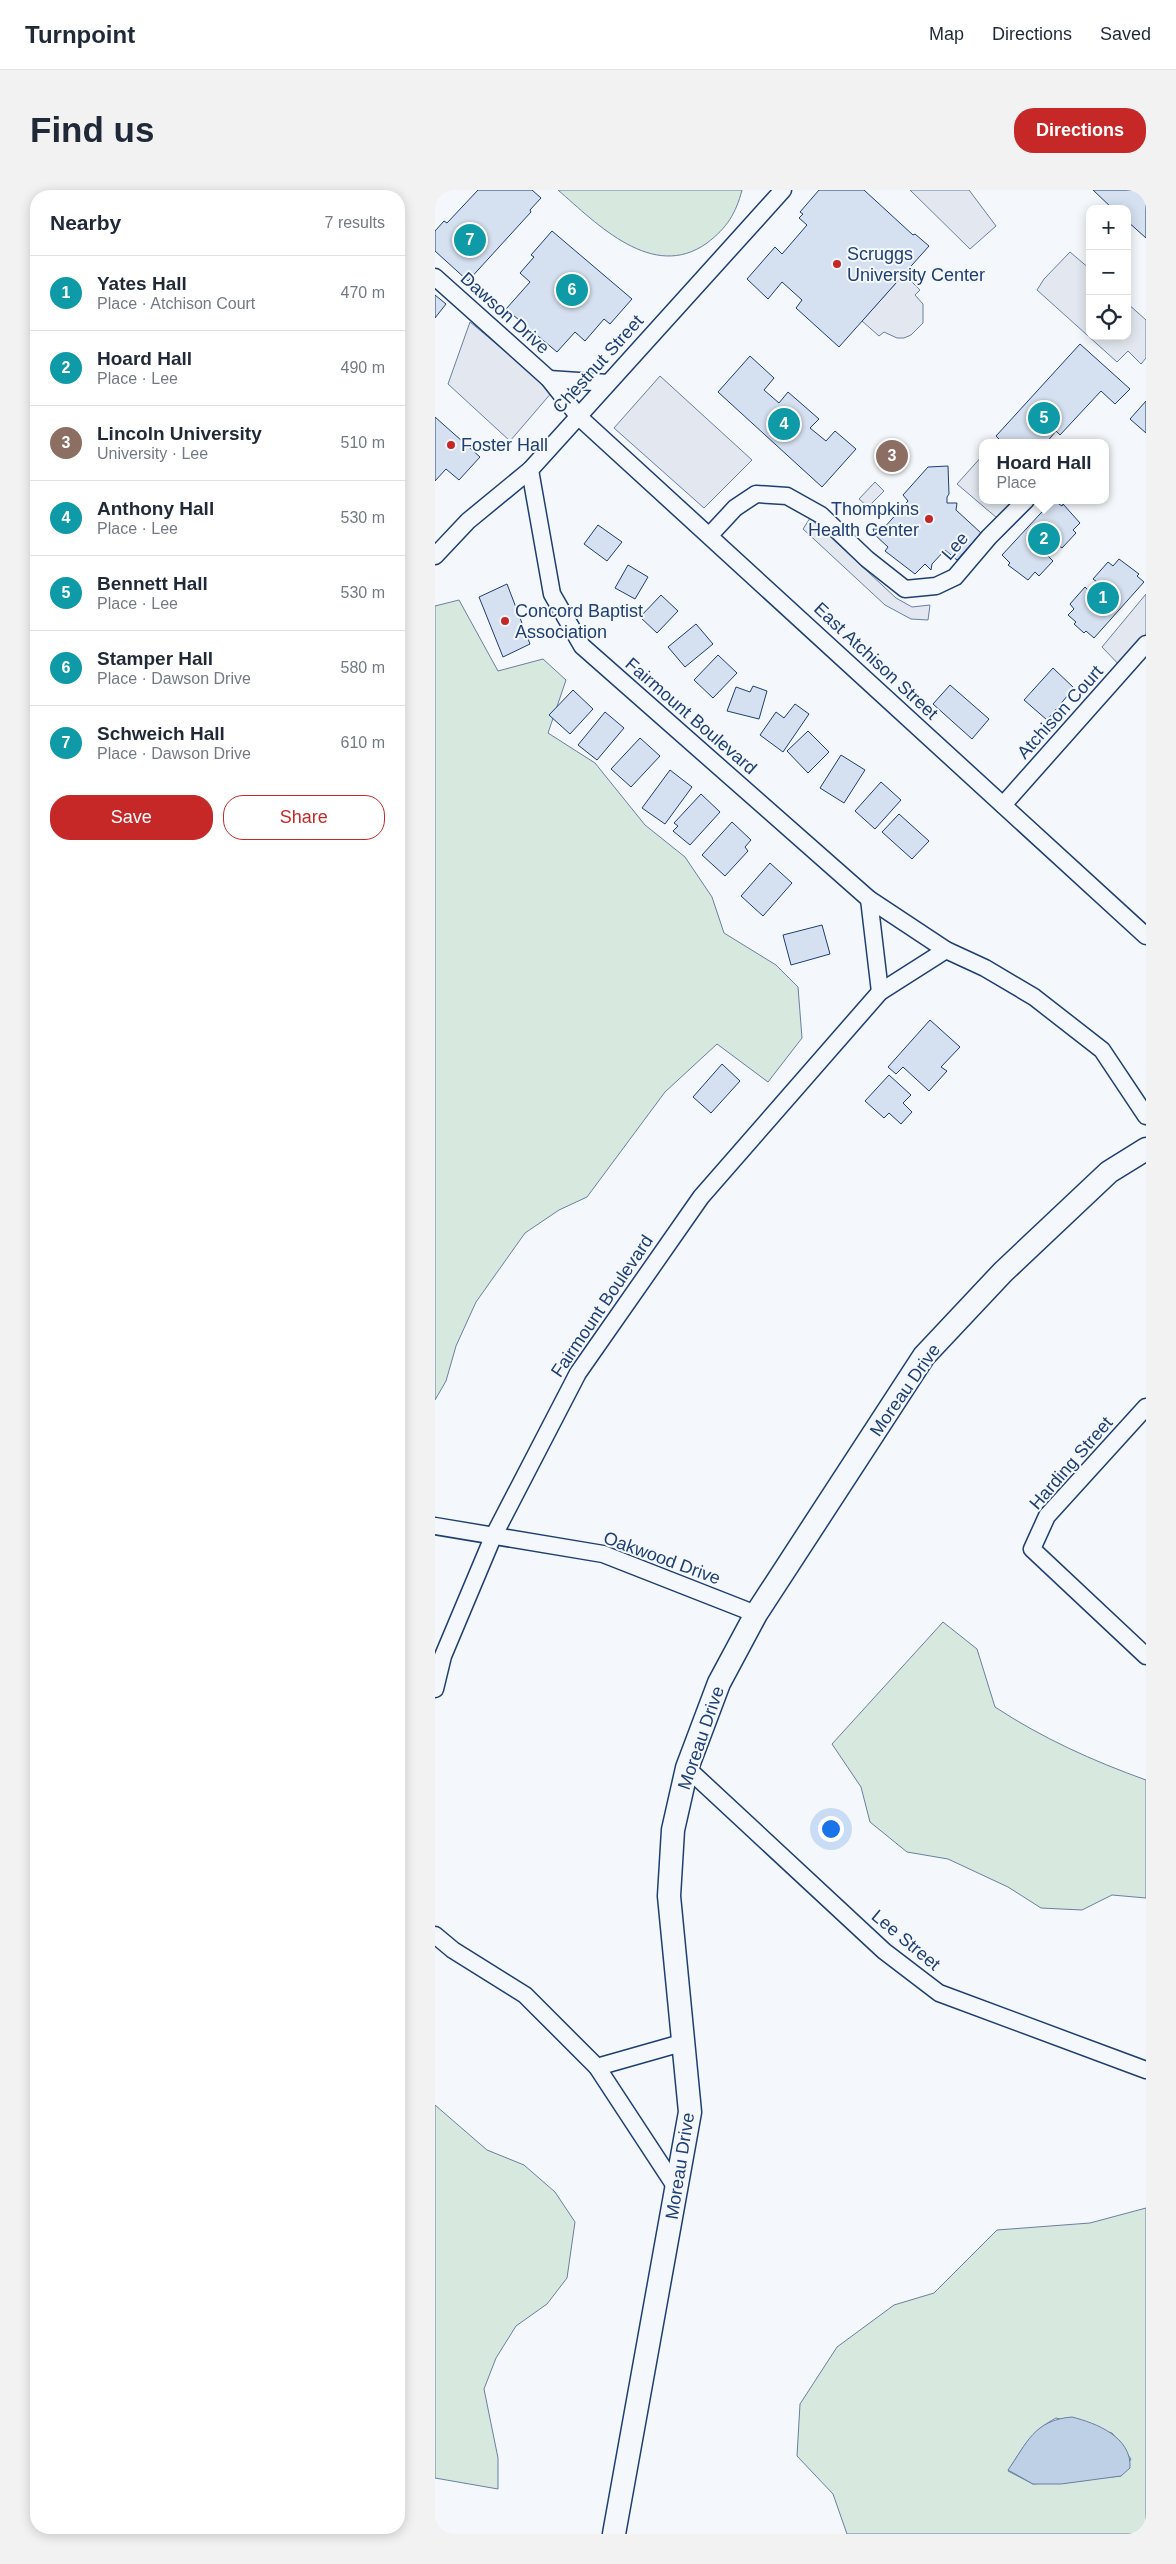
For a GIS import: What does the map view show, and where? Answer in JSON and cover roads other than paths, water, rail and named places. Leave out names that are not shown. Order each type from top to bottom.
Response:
[{"type":"main road","name":"Moreau Drive","points":[[613,2534],[690,2112],[685,2042],[669,1896],[673,1830],[687,1768],[719,1682],[756,1614],[924,1356],[1003,1272],[1102,1179],[1146,1149]]},
{"type":"street","name":"Chestnut Street","points":[[435,556],[468,521],[530,470],[783,190]]},
{"type":"street","name":"Dawson Drive","points":[[435,277],[549,379],[579,417]]},
{"type":"street","name":"Dawson Drive","points":[[549,379],[608,383]]},
{"type":"street","name":"East Atchison Street","points":[[579,417],[1146,936]]},
{"type":"street","name":"Fairmount Boulevard","points":[[435,1689],[443,1656],[493,1537],[578,1373],[701,1197],[879,992],[946,950],[869,899],[582,646],[552,594],[530,470]]},
{"type":"street","name":"Lee","points":[[709,535],[735,508],[756,494],[787,496],[821,515],[867,559],[905,589],[936,586],[955,576],[989,537],[1022,504]]},
{"type":"street","name":"Atchison Court","points":[[1003,805],[1146,644]]},
{"type":"street","points":[[869,899],[879,992]]},
{"type":"street","points":[[946,950],[985,968],[1033,996],[1102,1050],[1146,1116]]},
{"type":"street","name":"Harding Street","points":[[1146,1407],[1047,1516],[1032,1549],[1146,1656]]},
{"type":"street","name":"Oakwood Drive","points":[[435,1526],[603,1554],[756,1614]]},
{"type":"street","name":"Lee Street","points":[[687,1768],[884,1951],[939,1993],[1146,2070]]},
{"type":"street","points":[[435,1935],[453,1950],[525,1995],[597,2067],[677,2189]]},
{"type":"street","points":[[597,2067],[685,2042]]},
{"type":"water","points":[[1072,2417],[1091,2423],[1111,2433],[1119,2440],[1129,2457],[1130,2468],[1121,2476],[1061,2484],[1033,2484],[1008,2470],[1033,2434],[1040,2428],[1059,2419]]},
{"type":"place","name":"Schweich Hall","points":[[470,240]]},
{"type":"place","name":"Scruggs University Center","points":[[837,264]]},
{"type":"place","name":"Stamper Hall","points":[[572,290]]},
{"type":"place","name":"Bennett Hall","points":[[1044,418]]},
{"type":"place","name":"Anthony Hall","points":[[784,424]]},
{"type":"place","name":"Foster Hall","points":[[451,445]]},
{"type":"place","name":"Lincoln University","points":[[892,456]]},
{"type":"place","name":"Thompkins Health Center","points":[[929,519]]},
{"type":"place","name":"Hoard Hall","points":[[1044,539]]},
{"type":"place","name":"Yates Hall","points":[[1103,598]]},
{"type":"place","name":"Concord Baptist Association","points":[[505,621]]}]
